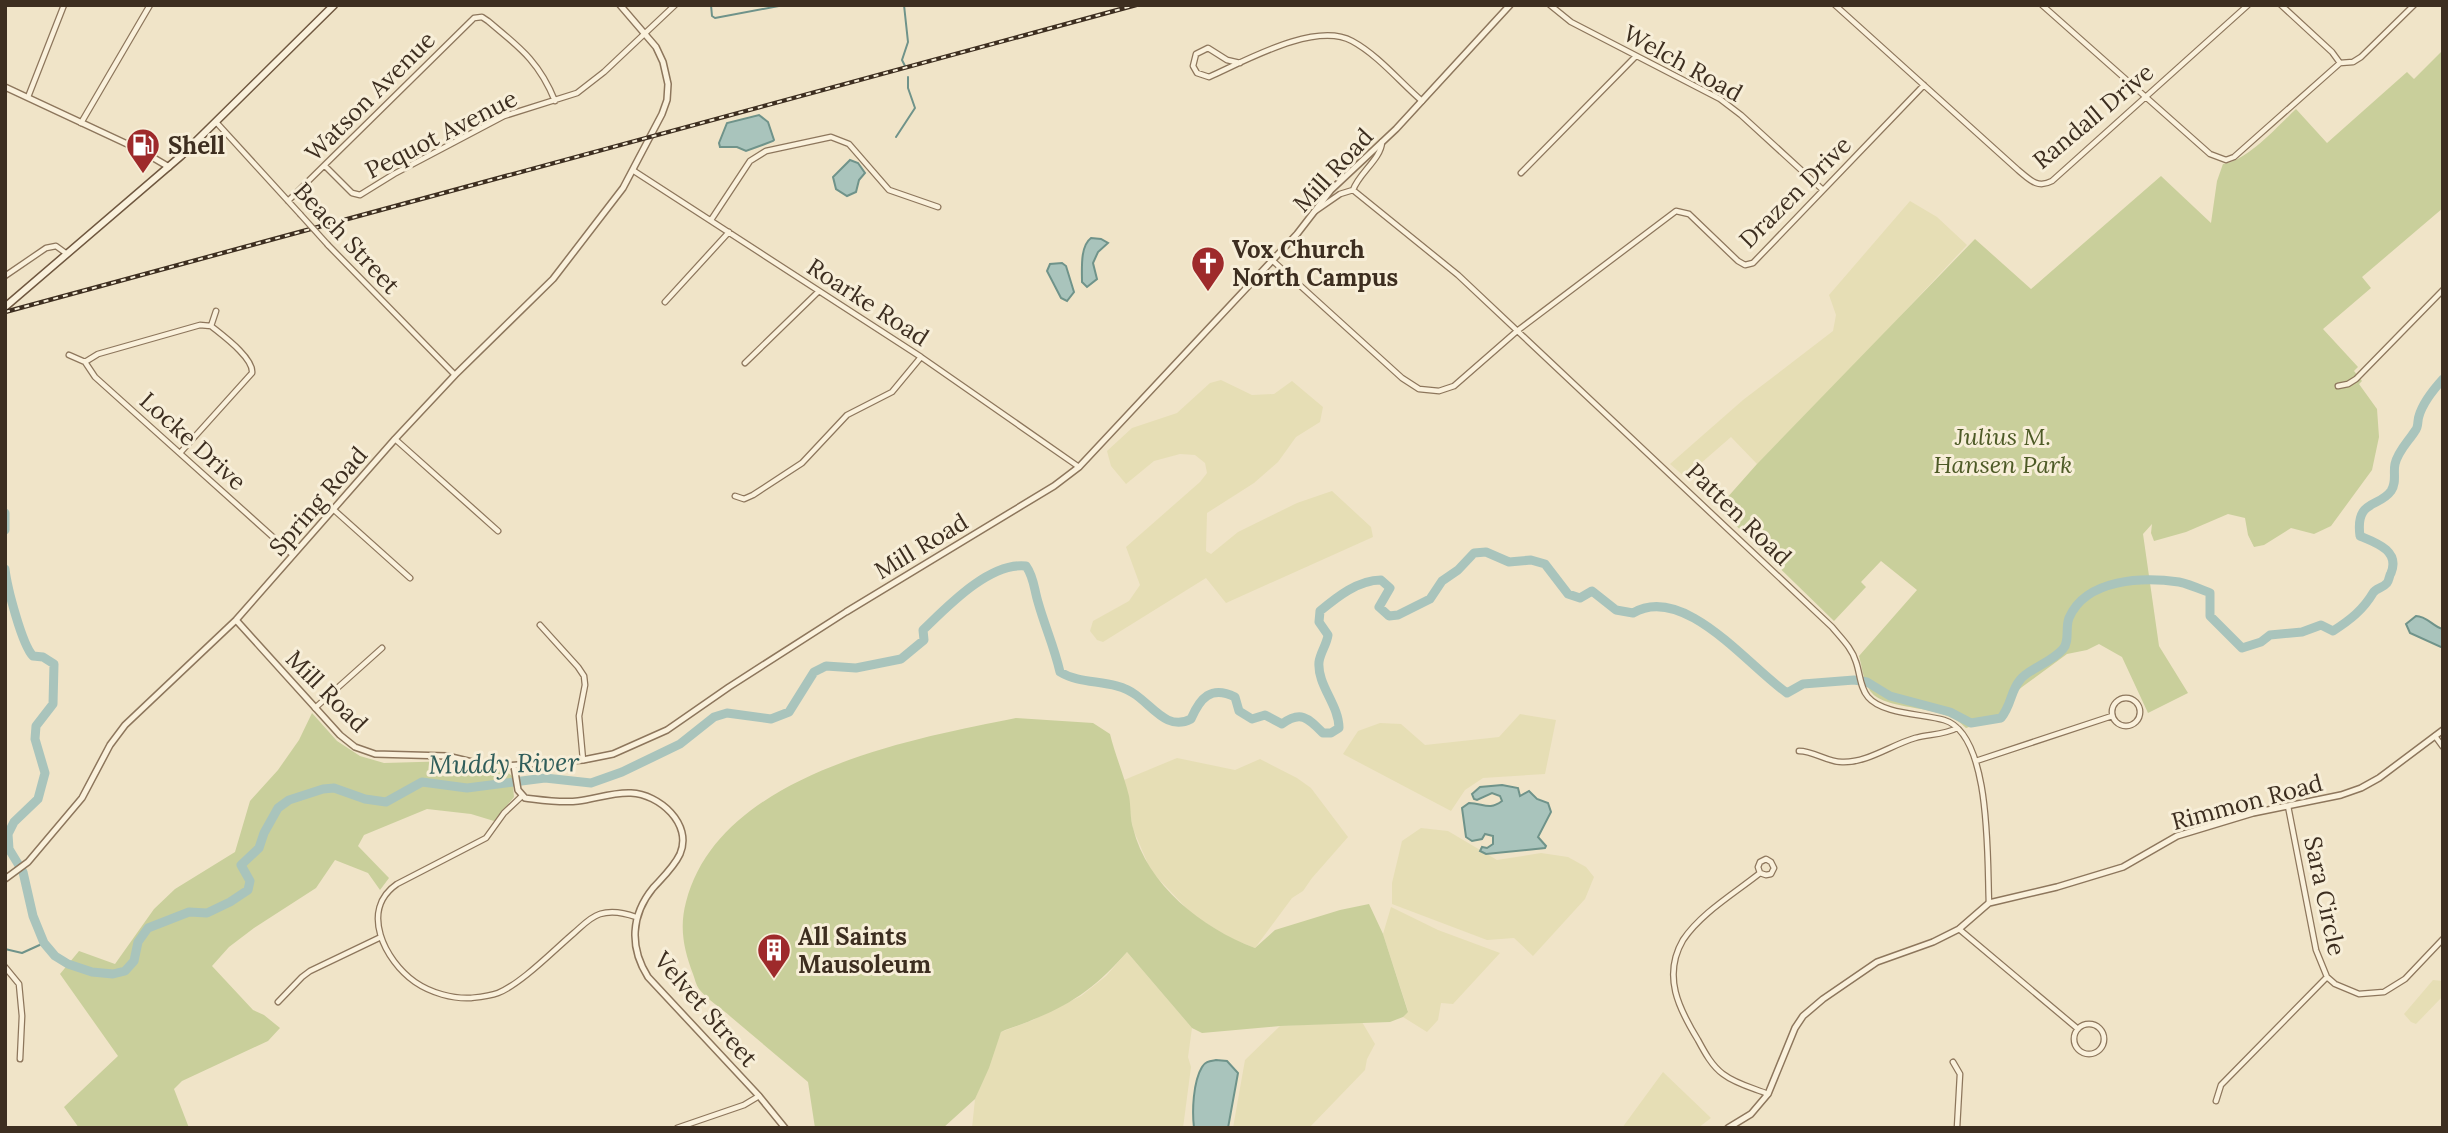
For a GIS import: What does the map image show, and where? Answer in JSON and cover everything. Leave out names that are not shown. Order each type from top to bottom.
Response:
[{"type":"main road","points":[[5,307],[169,167],[334,5]]},
{"type":"street","points":[[28,97],[64,5]]},
{"type":"street","points":[[81,123],[150,5]]},
{"type":"street","name":"Spring Road","points":[[5,879],[24,865],[82,798],[110,745],[125,725],[236,620],[395,439],[552,279],[634,171],[665,107],[668,80],[661,56],[620,5]]},
{"type":"street","name":"Pequot Avenue","points":[[325,166],[352,193],[358,195],[504,116],[555,101],[584,88],[675,5]]},
{"type":"street","name":"Mill Road","points":[[236,620],[345,740],[355,747],[375,754],[447,755],[493,766],[514,766],[583,760],[613,754],[667,730],[846,612],[1054,486],[1079,467],[1297,234],[1331,190],[1422,101],[1510,5]]},
{"type":"street","name":"Welch Road","points":[[1550,5],[1571,22],[1731,107],[1823,190]]},
{"type":"street","name":"Randall Drive","points":[[1835,5],[2030,180],[2040,185],[2052,181],[2248,5]]},
{"type":"street","points":[[2042,5],[2210,154],[2226,160],[2234,158],[2340,62],[2353,62],[2361,57],[2414,5]]},
{"type":"street","points":[[2281,5],[2340,62]]},
{"type":"street","name":"Watson Avenue","points":[[288,201],[478,17],[488,21],[537,65],[555,101]]},
{"type":"street","points":[[1240,63],[1227,60],[1208,48],[1200,50],[1193,59],[1197,73],[1209,77],[1303,37],[1334,34],[1363,48],[1422,101]]},
{"type":"street","points":[[1521,173],[1636,56]]},
{"type":"street","name":"Drazen Drive","points":[[1517,331],[1676,211],[1689,214],[1738,261],[1745,265],[1753,263],[1924,85]]},
{"type":"street","points":[[5,87],[140,150],[169,167]]},
{"type":"street","name":"Beach Street","points":[[216,122],[328,245],[455,375]]},
{"type":"street","points":[[711,220],[750,161],[766,151],[831,137],[849,144],[889,190],[938,207]]},
{"type":"street","points":[[1314,212],[1340,194],[1353,190],[1360,174],[1381,150],[1382,142]]},
{"type":"street","name":"Roarke Road","points":[[634,171],[921,357],[1079,467]]},
{"type":"street","name":"Patten Road","points":[[1353,190],[1439,258],[1666,468],[1832,627],[1851,651],[1868,698],[1884,708],[1947,721],[1958,728]]},
{"type":"street","points":[[665,302],[729,232]]},
{"type":"street","points":[[5,276],[46,248],[56,246],[67,254]]},
{"type":"street","points":[[1272,260],[1386,363],[1419,389],[1439,391],[1454,386],[1517,331]]},
{"type":"street","points":[[2338,386],[2356,379],[2443,290]]},
{"type":"street","points":[[744,363],[819,291]]},
{"type":"street","points":[[211,326],[216,311]]},
{"type":"street","points":[[85,362],[98,354],[200,325],[211,326],[246,358],[252,364],[252,373],[180,453]]},
{"type":"street","name":"Locke Drive","points":[[69,355],[85,362],[95,377],[293,555]]},
{"type":"street","points":[[734,496],[744,499],[802,463],[847,415],[892,392],[921,357]]},
{"type":"street","points":[[395,439],[498,531]]},
{"type":"street","points":[[333,509],[410,578]]},
{"type":"street","points":[[540,625],[584,676],[585,685],[579,716],[583,760]]},
{"type":"street","points":[[315,708],[382,648]]},
{"type":"street","points":[[2122,698],[2131,699],[2139,709],[2138,718],[2131,725],[2122,726],[2112,716],[2112,707],[2122,698]]},
{"type":"street","points":[[1976,761],[2112,716]]},
{"type":"street","points":[[1799,751],[1829,760],[1850,761],[1927,734],[1948,733],[1958,728],[1976,761],[1985,797],[1989,903]]},
{"type":"street","name":"Rimmon Road","points":[[1728,1128],[1751,1114],[1768,1094],[1795,1028],[1803,1016],[1813,1006],[1877,962],[1933,942],[1959,929],[1989,903],[2057,887],[2123,867],[2177,835],[2253,813],[2341,795],[2361,788],[2379,778],[2443,730]]},
{"type":"street","points":[[2435,736],[2443,747]]},
{"type":"street","points":[[514,766],[517,786],[522,796]]},
{"type":"street","points":[[634,793],[648,795],[666,807],[678,825],[682,835],[681,850],[675,863],[646,898],[636,917],[619,912],[598,914],[516,982],[499,992],[464,998],[445,996],[417,984],[397,964],[381,937],[377,918],[379,907],[390,889],[486,838],[504,813],[522,796],[566,802],[634,793]]},
{"type":"street","name":"Sara Circle","points":[[2288,806],[2316,950],[2327,977],[2347,991],[2360,994],[2384,992],[2405,979],[2443,939]]},
{"type":"street","points":[[1760,873],[1691,929],[1675,960],[1673,979],[1680,1010],[1712,1064],[1729,1078],[1768,1094]]},
{"type":"street","name":"Velvet Street","points":[[636,917],[636,953],[648,976],[759,1096],[785,1128]]},
{"type":"street","points":[[1959,929],[2078,1029]]},
{"type":"street","points":[[278,1002],[310,971],[381,937]]},
{"type":"street","points":[[5,967],[19,984],[22,1016],[20,1059]]},
{"type":"street","points":[[2216,1101],[2221,1084],[2327,977]]},
{"type":"street","points":[[2088,1024],[2099,1028],[2105,1038],[2101,1049],[2091,1054],[2080,1051],[2074,1040],[2078,1029],[2088,1024]]},
{"type":"street","points":[[1953,1062],[1960,1074],[1957,1128]]},
{"type":"street","points":[[677,1128],[744,1105],[759,1096]]},
{"type":"shaded area","points":[[1910,201],[1937,217],[1967,245],[1757,464],[1731,437],[1685,477],[1670,464],[1743,400],[1833,331],[1836,315],[1829,295]]},
{"type":"shaded area","points":[[1221,380],[1252,395],[1274,394],[1292,381],[1323,407],[1320,422],[1296,437],[1278,462],[1254,483],[1207,513],[1206,551],[1211,554],[1238,532],[1297,503],[1332,491],[1371,527],[1373,537],[1226,603],[1206,578],[1103,642],[1097,640],[1090,631],[1093,621],[1129,601],[1140,585],[1126,547],[1207,473],[1205,463],[1195,455],[1180,454],[1154,461],[1126,484],[1111,466],[1107,451],[1132,428],[1177,413],[1210,383]]},
{"type":"shaded area","points":[[1520,714],[1556,720],[1545,774],[1483,778],[1465,790],[1451,811],[1343,754],[1358,731],[1380,723],[1401,724],[1425,745],[1499,737]]},
{"type":"shaded area","points":[[1177,758],[1235,770],[1260,759],[1311,788],[1348,837],[1303,891],[1292,898],[1255,948],[1230,938],[1193,915],[1151,871],[1133,829],[1124,780]]},
{"type":"shaded area","points":[[1421,828],[1448,831],[1497,860],[1541,853],[1568,857],[1586,867],[1594,877],[1585,899],[1533,956],[1514,938],[1487,940],[1392,904],[1392,883],[1402,841]]},
{"type":"shaded area","points":[[1391,907],[1438,930],[1500,953],[1453,1004],[1441,1003],[1438,1020],[1427,1032],[1403,1017],[1408,1011],[1383,934]]},
{"type":"shaded area","points":[[1127,952],[1192,1028],[1188,1057],[1191,1067],[1183,1128],[972,1128],[975,1099],[1001,1032],[1033,1020],[1081,996],[1106,976]]},
{"type":"shaded area","points":[[2433,980],[2443,981],[2443,996],[2416,1024],[2411,1022],[2404,1014]]},
{"type":"shaded area","points":[[1362,1022],[1375,1044],[1365,1070],[1309,1128],[1233,1128],[1245,1060],[1280,1026]]},
{"type":"shaded area","points":[[1663,1072],[1711,1118],[1698,1128],[1622,1128]]},
{"type":"green space","name":"Julius M. Hansen Park","points":[[2443,50],[2443,208],[2362,277],[2371,288],[2323,329],[2358,367],[2354,371],[2362,381],[2359,384],[2377,409],[2379,437],[2372,470],[2331,526],[2314,534],[2291,528],[2264,545],[2254,547],[2248,535],[2245,518],[2228,514],[2186,532],[2154,541],[2152,524],[2143,534],[2159,646],[2188,693],[2148,713],[2122,657],[2099,644],[2087,650],[2067,654],[2022,687],[2014,694],[2006,715],[1966,728],[1943,714],[1886,702],[1876,696],[1867,685],[1859,656],[1917,590],[1881,561],[1861,582],[1866,587],[1834,621],[1718,508],[1757,464],[1975,239],[2031,289],[2161,176],[2211,223],[2217,181],[2223,164],[2252,150],[2296,109],[2327,143],[2407,72],[2414,79]]},
{"type":"green space","points":[[312,713],[337,741],[360,756],[384,763],[453,761],[507,772],[512,776],[514,797],[494,821],[471,814],[427,809],[364,835],[358,846],[389,878],[380,890],[368,873],[335,860],[316,888],[229,947],[212,966],[253,1010],[280,1028],[268,1041],[182,1081],[174,1089],[189,1128],[79,1128],[64,1107],[118,1056],[60,974],[79,951],[115,964],[154,909],[175,889],[235,852],[250,801],[278,770],[299,740]]},
{"type":"green space","points":[[1016,718],[1093,723],[1110,734],[1129,796],[1131,820],[1140,849],[1164,886],[1179,902],[1216,929],[1255,948],[1275,930],[1369,904],[1383,934],[1408,1012],[1390,1022],[1280,1026],[1202,1033],[1192,1028],[1127,952],[1095,984],[1072,1000],[1047,1014],[1001,1032],[975,1099],[943,1128],[815,1128],[808,1082],[710,1000],[696,984],[685,948],[683,921],[686,902],[705,859],[736,823],[776,794],[822,771],[872,752],[922,738]]},
{"type":"water","points":[[759,115],[768,122],[773,141],[746,151],[737,147],[720,147],[727,123]]},
{"type":"water","points":[[850,160],[858,163],[865,173],[859,180],[856,192],[847,196],[836,189],[833,177]]},
{"type":"water","points":[[1091,238],[1108,243],[1098,252],[1093,263],[1097,279],[1087,287],[1082,282],[1082,258],[1085,246]]},
{"type":"water","points":[[1062,263],[1066,266],[1074,292],[1067,301],[1061,298],[1047,271],[1050,264]]},
{"type":"water","points":[[2416,616],[2443,629],[2443,648],[2410,633],[2406,624]]},
{"type":"water","points":[[1502,785],[1518,788],[1520,796],[1529,791],[1537,799],[1548,803],[1551,812],[1538,837],[1545,848],[1486,854],[1480,851],[1482,847],[1487,848],[1493,844],[1493,836],[1485,834],[1482,839],[1472,841],[1466,837],[1462,808],[1469,803],[1490,806],[1497,804],[1502,801],[1500,796],[1492,793],[1477,800],[1472,794],[1480,787]]},
{"type":"water","points":[[1216,1060],[1227,1061],[1238,1073],[1228,1128],[1194,1128],[1194,1097],[1199,1073],[1205,1064]]},
{"type":"waterway","points":[[711,5],[712,16],[715,18],[784,5]]},
{"type":"waterway","points":[[904,5],[908,42],[902,60],[905,66]]},
{"type":"waterway","points":[[896,137],[915,108],[908,88],[908,77]]},
{"type":"waterway","name":"Muddy River","points":[[5,569],[16,615],[29,650],[33,656],[43,657],[54,664],[53,704],[36,726],[35,739],[45,773],[38,799],[14,822],[8,834],[9,849],[23,872],[33,916],[44,943],[55,956],[68,964],[92,972],[113,974],[125,971],[134,961],[138,942],[148,928],[189,912],[207,913],[248,890],[250,881],[241,865],[259,848],[278,808],[289,800],[334,788],[365,799],[386,802],[422,782],[467,788],[545,778],[591,783],[622,772],[680,744],[714,717],[727,713],[771,719],[789,712],[814,672],[826,666],[856,668],[901,659],[924,640],[923,630],[956,599],[983,578],[1012,567],[1026,566],[1031,574],[1060,672],[1078,679],[1118,686],[1175,722],[1191,719],[1198,705],[1207,696],[1219,692],[1235,697],[1239,711],[1252,719],[1265,715],[1282,724],[1299,717],[1308,720],[1323,733],[1331,733],[1339,728],[1336,711],[1319,670],[1328,635],[1319,622],[1320,611],[1356,586],[1381,580],[1390,588],[1379,607],[1389,616],[1398,615],[1430,599],[1442,581],[1458,570],[1474,553],[1486,552],[1509,562],[1531,560],[1545,564],[1568,594],[1580,598],[1592,591],[1616,610],[1633,613],[1653,607],[1673,609],[1694,618],[1735,648],[1787,693],[1803,684],[1854,680],[1867,682],[1890,696],[1950,712],[1971,723],[2001,718],[2020,680],[2063,649],[2069,618],[2077,605],[2088,595],[2117,583],[2165,580],[2183,583],[2210,593],[2210,616],[2242,648],[2261,642],[2270,635],[2302,632],[2321,625],[2333,631],[2350,619],[2365,605],[2374,591],[2387,583],[2393,565],[2390,553],[2360,536],[2361,516],[2364,510],[2391,491],[2398,455],[2416,429],[2426,401],[2443,379]]},
{"type":"waterway","name":"Muddy River","points":[[5,513],[5,530]]},
{"type":"waterway","points":[[5,949],[22,953],[44,943]]},
{"type":"railway","points":[[5,312],[1136,5]]},
{"type":"place","name":"Shell","points":[[143,175]]},
{"type":"place","name":"Vox Church North Campus","points":[[1208,293]]},
{"type":"place","name":"All Saints Mausoleum","points":[[774,980]]}]
